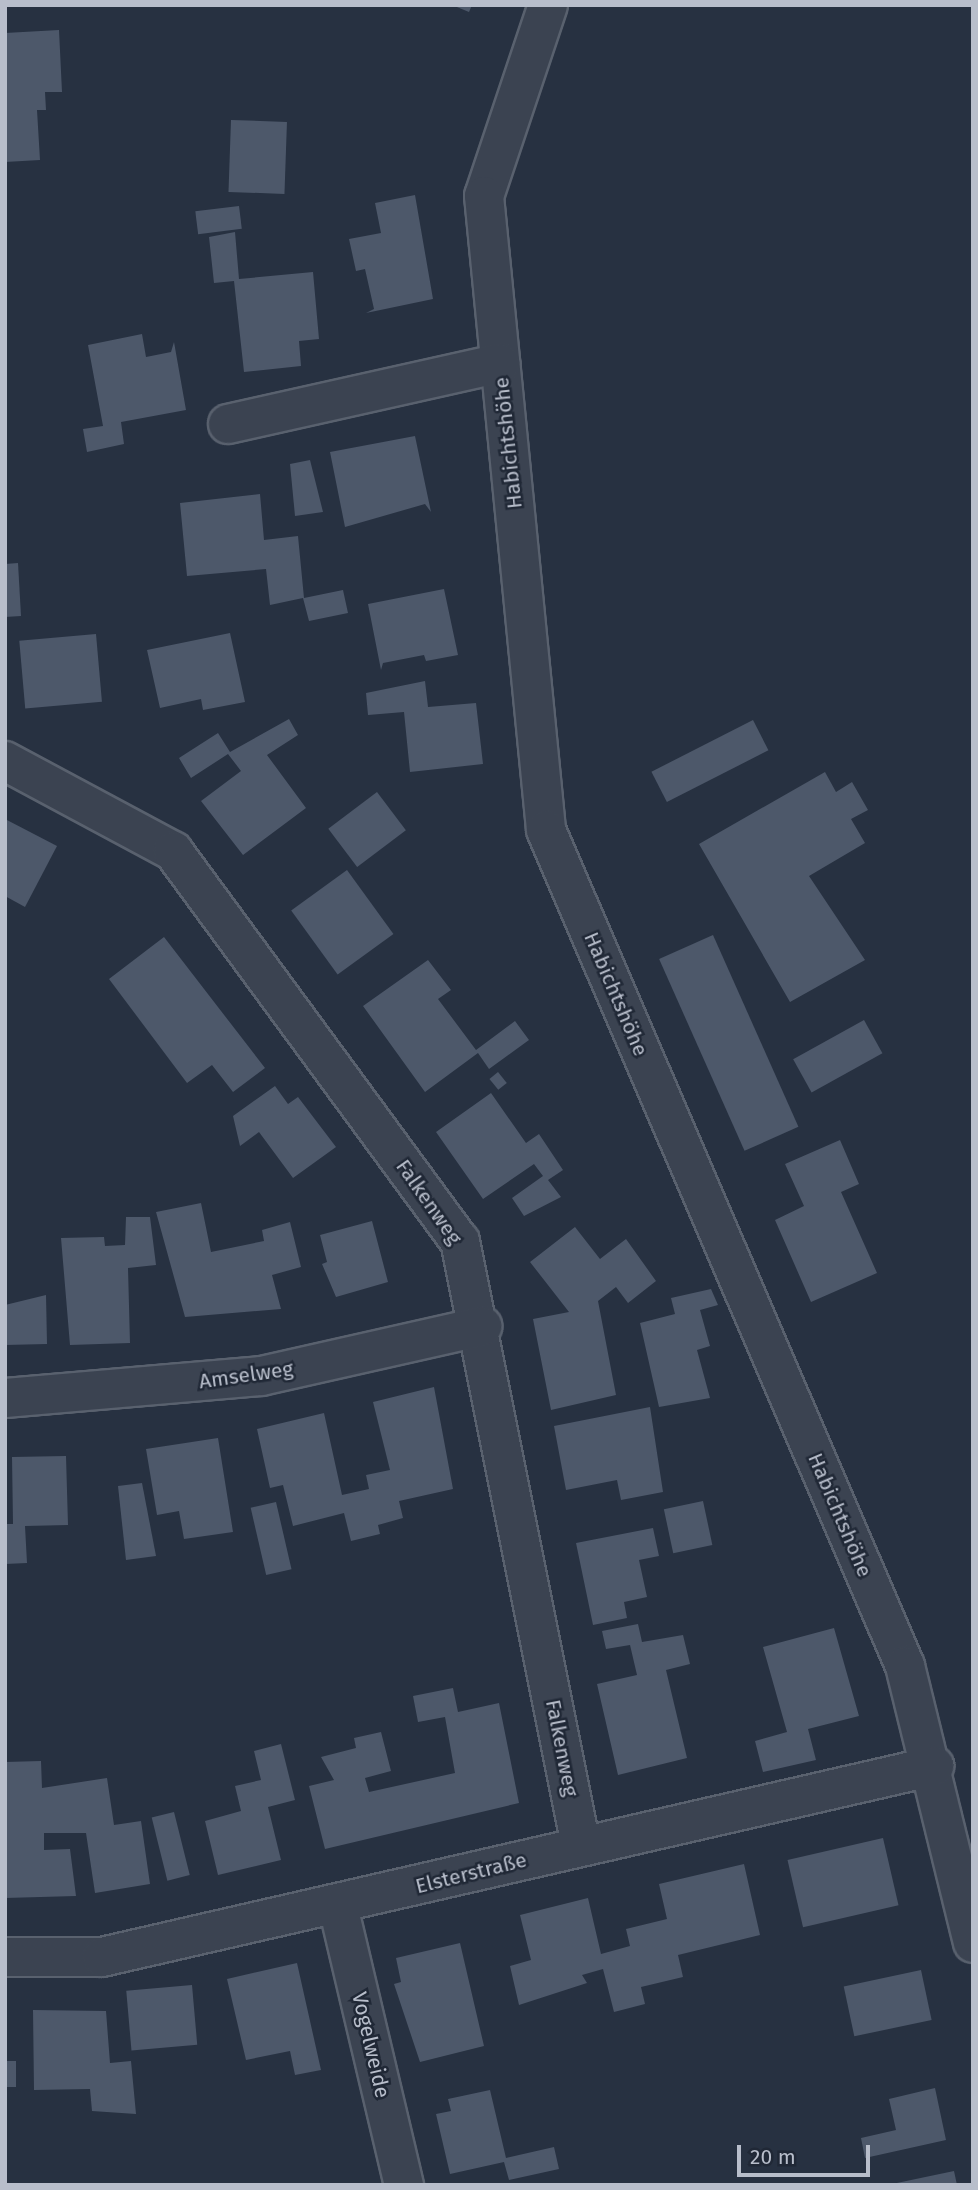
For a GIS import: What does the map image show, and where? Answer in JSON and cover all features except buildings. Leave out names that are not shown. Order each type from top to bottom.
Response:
[{"type":"street","name":"Habichtshöhe","points":[[548,5],[484,196],[546,830],[905,1666],[934,1766],[973,1943]]},
{"type":"street","points":[[228,424],[500,363]]},
{"type":"street","name":"Falkenweg","points":[[5,761],[173,851],[460,1241],[482,1326],[581,1846]]},
{"type":"street","name":"Amselweg","points":[[5,1398],[261,1376],[482,1326]]},
{"type":"street","name":"Elsterstraße","points":[[5,1957],[102,1957],[338,1906],[581,1846],[934,1766]]},
{"type":"street","name":"Vogelweide","points":[[338,1906],[404,2185]]}]
